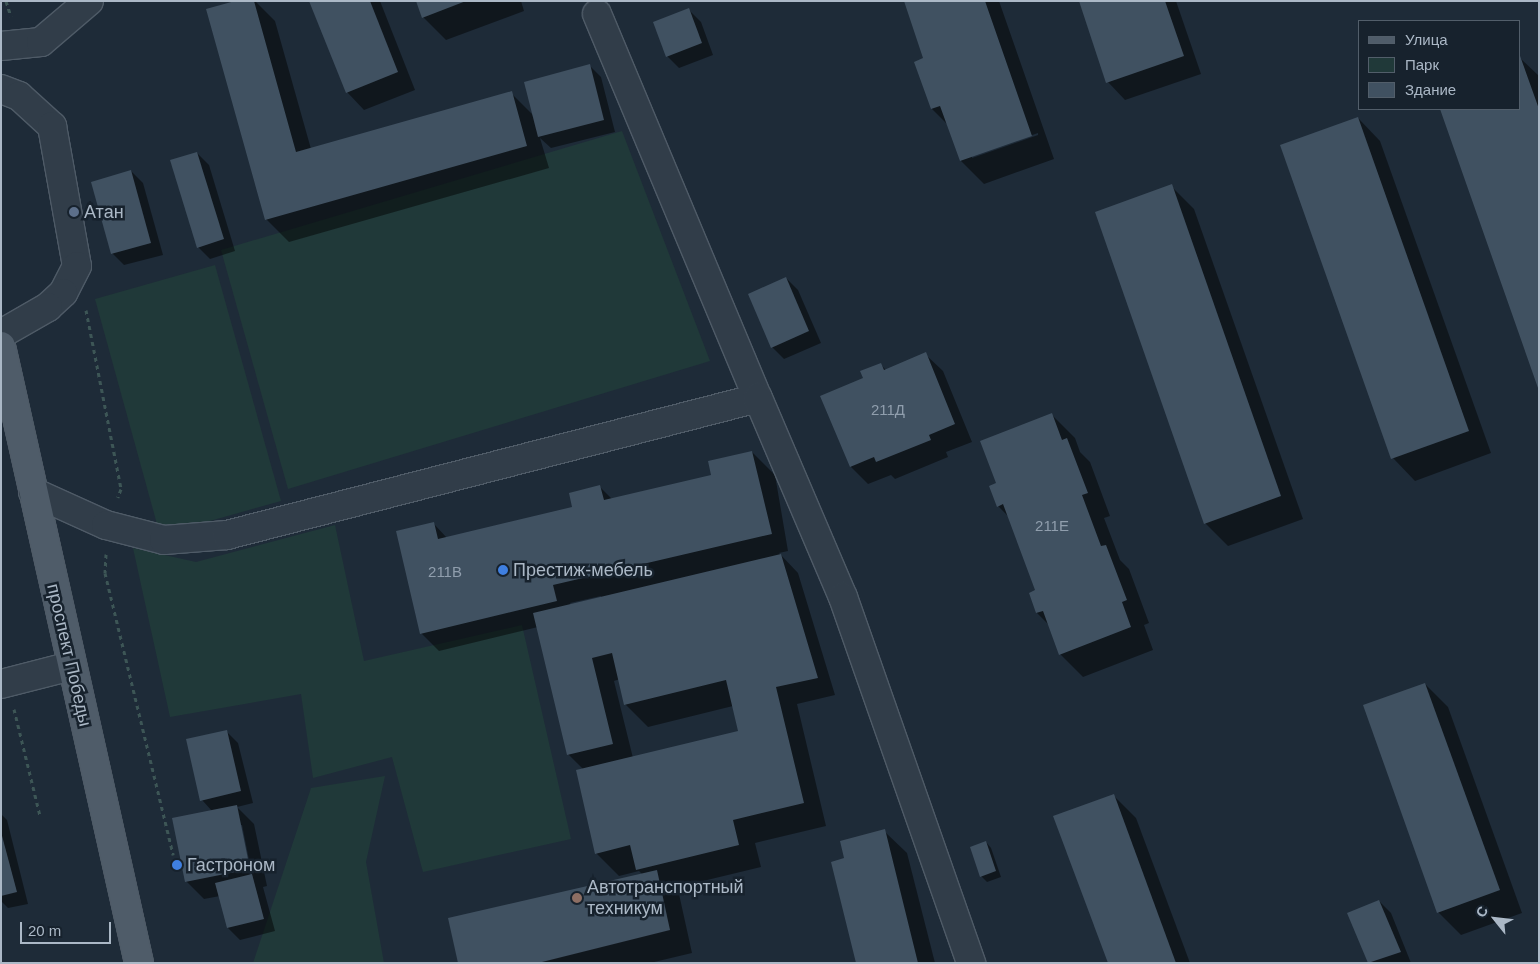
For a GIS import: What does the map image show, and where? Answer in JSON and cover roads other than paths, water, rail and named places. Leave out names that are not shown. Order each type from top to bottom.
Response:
[{"type":"main road","name":"проспект Победы","points":[[1,346],[71,666],[139,963]]},
{"type":"street","points":[[1,46],[41,42],[89,1]]},
{"type":"street","points":[[596,14],[842,596],[971,963]]},
{"type":"street","points":[[1,89],[19,96],[52,126],[77,266],[63,293],[48,307],[1,334]]},
{"type":"street","points":[[33,492],[106,526],[164,540],[227,535],[758,398]]},
{"type":"street","points":[[4,683],[71,666]]},
{"type":"place","name":"Атан","points":[[74,212]]},
{"type":"place","name":"Престиж-мебель","points":[[503,570]]},
{"type":"place","name":"Гастроном","points":[[177,865]]},
{"type":"place","name":"Автотранспортный техникум","points":[[577,898]]}]
